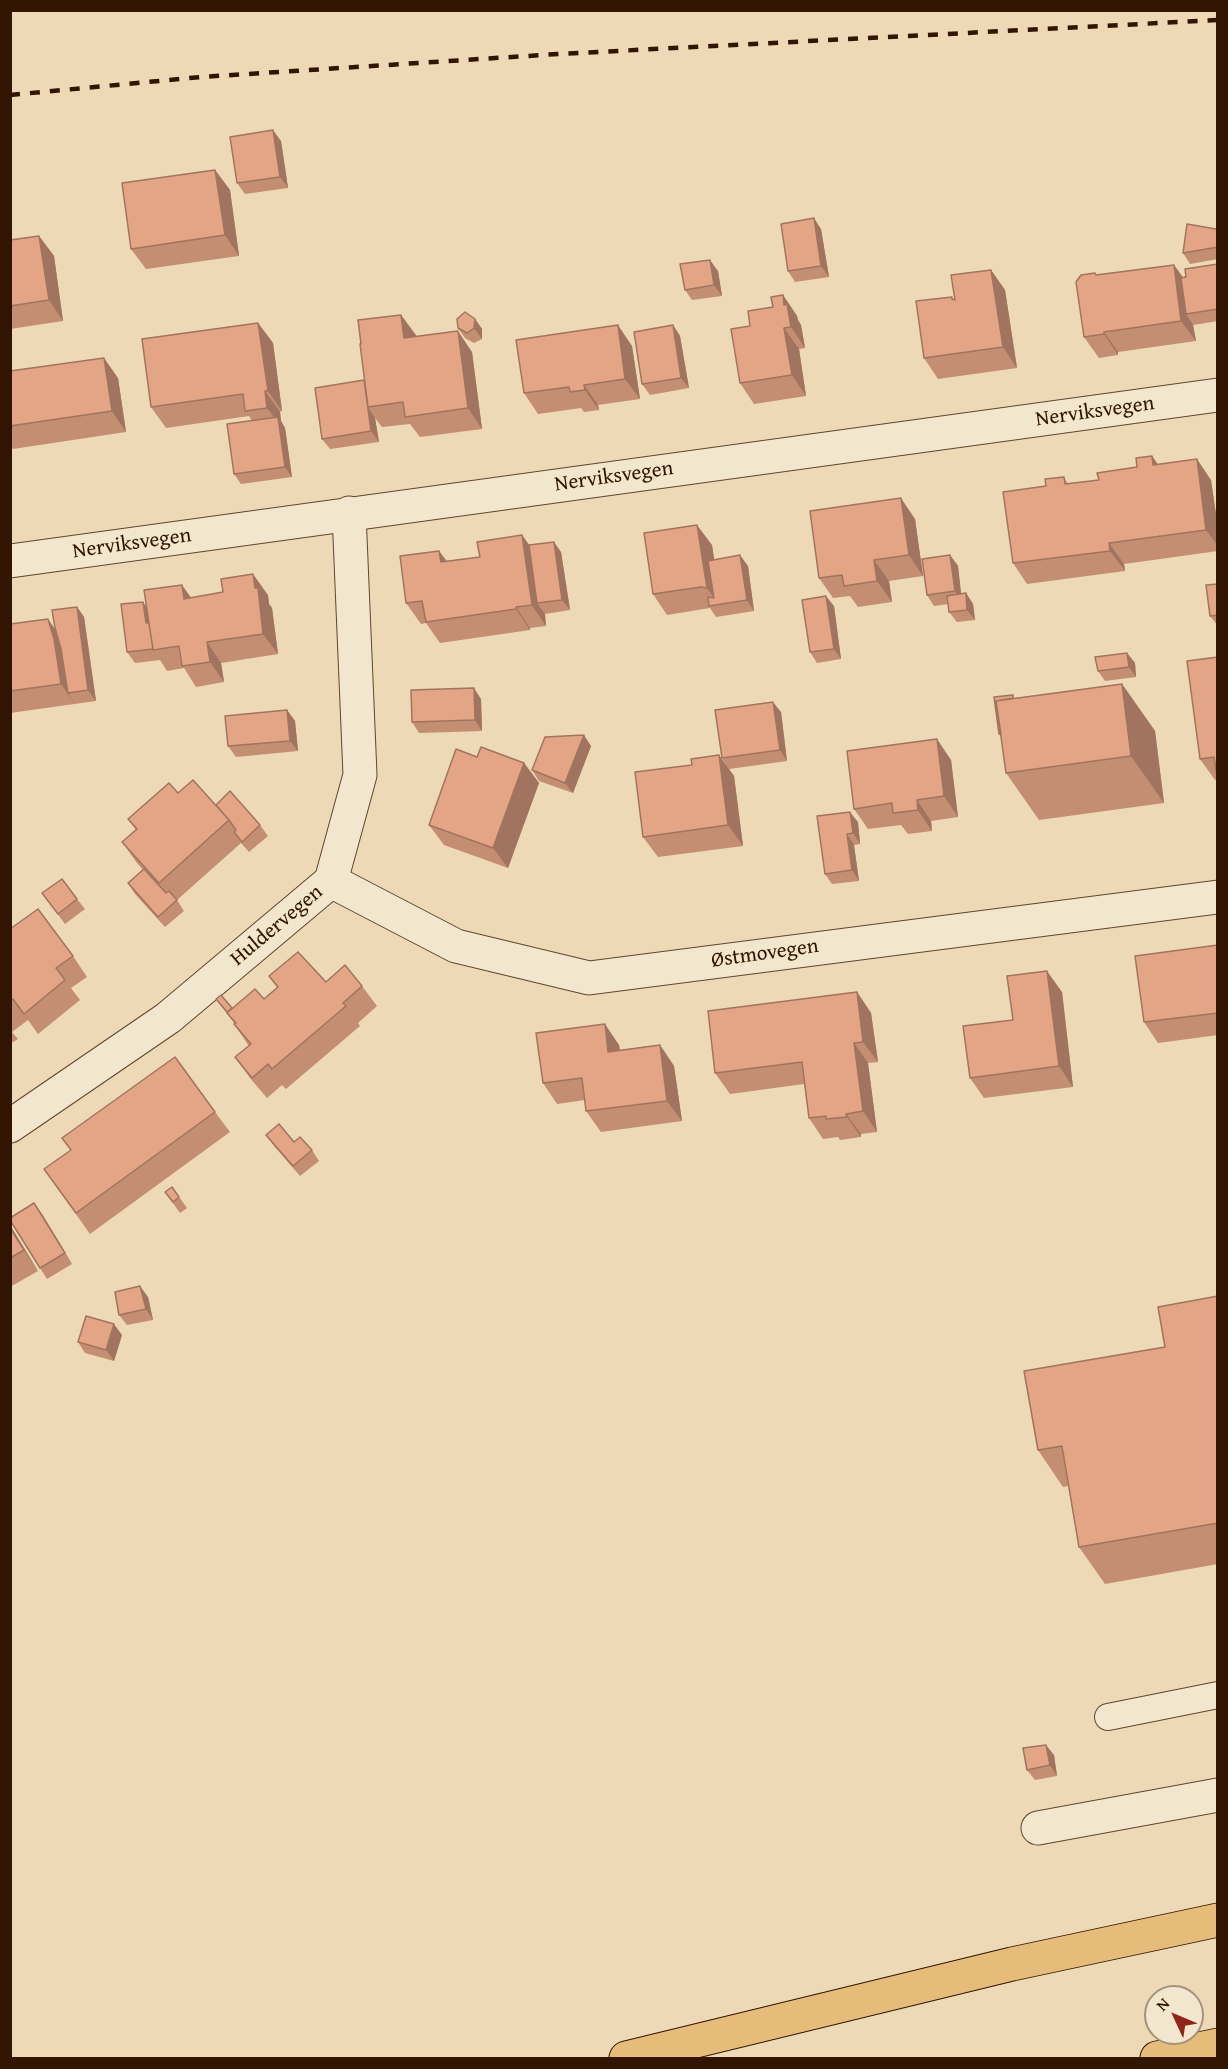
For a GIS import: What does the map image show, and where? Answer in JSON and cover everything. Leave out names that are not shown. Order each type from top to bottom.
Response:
[{"type":"highway","points":[[626,2058],[1012,1964],[1218,1920]]},
{"type":"highway","points":[[1157,2058],[1218,2045]]},
{"type":"street","name":"Nerviksvegen","points":[[10,561],[1218,395]]},
{"type":"street","name":"Huldervegen","points":[[10,1126],[168,1018],[331,881],[360,776],[349,513]]},
{"type":"street","name":"Østmovegen","points":[[331,881],[456,946],[589,978],[1218,897]]},
{"type":"street","points":[[1038,1828],[1218,1796]]},
{"type":"lane","points":[[1108,1717],[1218,1695]]},
{"type":"building","points":[[273,130],[280,177],[237,183],[230,137]]},
{"type":"building","points":[[215,170],[225,235],[131,249],[122,183]]},
{"type":"building","points":[[814,218],[821,266],[788,271],[781,224]]},
{"type":"building","points":[[1187,224],[1216,229],[1218,247],[1183,253]]},
{"type":"building","points":[[39,236],[49,300],[10,306],[10,240]]},
{"type":"building","points":[[710,260],[714,285],[685,290],[680,264]]},
{"type":"building","points":[[1218,264],[1218,309],[1186,314],[1181,278],[1186,277],[1185,269]]},
{"type":"building","points":[[1174,265],[1181,321],[1084,337],[1076,282],[1081,275]]},
{"type":"building","points":[[991,270],[1003,347],[924,358],[916,301],[952,297],[955,300],[951,275]]},
{"type":"building","points":[[783,295],[791,327],[784,328],[792,375],[740,383],[731,329],[750,326],[748,311],[773,307],[771,297]]},
{"type":"building","points":[[465,312],[475,319],[474,328],[467,333],[458,328],[457,319]]},
{"type":"building","points":[[401,315],[404,338],[458,331],[468,408],[405,417],[403,402],[368,407],[358,320]]},
{"type":"building","points":[[258,323],[268,391],[265,391],[267,408],[245,411],[243,394],[151,407],[142,339]]},
{"type":"building","points":[[618,325],[625,379],[584,385],[585,390],[570,392],[569,387],[524,393],[516,340]]},
{"type":"building","points":[[673,325],[681,378],[642,384],[634,332]]},
{"type":"building","points":[[104,358],[112,411],[10,426],[10,371]]},
{"type":"building","points":[[364,380],[371,431],[322,439],[315,388]]},
{"type":"building","points":[[278,417],[285,467],[234,474],[227,424]]},
{"type":"building","points":[[1152,456],[1153,465],[1197,459],[1206,530],[1109,543],[1110,551],[1013,563],[1003,492],[1046,486],[1045,479],[1064,477],[1065,484],[1099,480],[1097,473],[1137,467],[1136,458]]},
{"type":"building","points":[[901,498],[909,555],[874,560],[877,581],[844,586],[842,575],[819,578],[810,511]]},
{"type":"building","points":[[697,525],[707,588],[653,594],[644,533]]},
{"type":"building","points":[[522,535],[532,605],[426,622],[422,601],[406,603],[400,556],[439,551],[441,562],[480,557],[477,542]]},
{"type":"building","points":[[554,542],[562,600],[537,603],[529,545]]},
{"type":"building","points":[[740,555],[747,600],[709,606],[708,597],[714,598],[708,561]]},
{"type":"building","points":[[950,555],[955,591],[927,595],[922,559]]},
{"type":"building","points":[[253,574],[255,588],[258,588],[263,634],[207,642],[210,662],[182,666],[179,646],[153,650],[144,590],[182,585],[184,599],[223,592],[221,579]]},
{"type":"building","points":[[1218,584],[1218,615],[1210,616],[1206,585]]},
{"type":"building","points":[[966,593],[967,610],[949,612],[947,596]]},
{"type":"building","points":[[826,596],[834,649],[810,652],[802,600]]},
{"type":"building","points":[[143,602],[153,649],[127,652],[121,604]]},
{"type":"building","points":[[77,607],[88,690],[68,693],[52,610]]},
{"type":"building","points":[[48,619],[54,639],[61,684],[10,691],[10,624]]},
{"type":"building","points":[[1127,653],[1129,667],[1098,671],[1095,657]]},
{"type":"building","points":[[1218,657],[1218,783],[1214,757],[1200,759],[1187,661]]},
{"type":"building","points":[[1122,684],[1131,756],[1006,773],[996,701]]},
{"type":"building","points":[[474,688],[475,720],[412,722],[411,690]]},
{"type":"building","points":[[1013,695],[1013,698],[996,701],[1001,734],[999,734],[994,697]]},
{"type":"building","points":[[773,702],[780,750],[722,758],[715,710]]},
{"type":"building","points":[[287,710],[290,741],[228,746],[225,716]]},
{"type":"building","points":[[584,735],[565,783],[532,770],[545,737]]},
{"type":"building","points":[[937,739],[944,796],[917,800],[918,810],[893,813],[892,803],[854,809],[847,751]]},
{"type":"building","points":[[481,747],[524,763],[493,848],[429,825],[456,749],[477,757]]},
{"type":"building","points":[[719,755],[728,825],[643,837],[635,772],[692,765],[691,759]]},
{"type":"building","points":[[193,780],[229,820],[159,883],[122,842],[137,829],[128,819],[169,783],[178,793]]},
{"type":"building","points":[[230,791],[260,825],[242,842],[234,832],[236,830],[229,820],[216,805]]},
{"type":"building","points":[[850,812],[853,833],[847,834],[852,870],[825,874],[817,816]]},
{"type":"building","points":[[144,869],[166,893],[169,891],[177,900],[158,917],[128,883]]},
{"type":"building","points":[[62,879],[77,899],[58,914],[42,893]]},
{"type":"building","points":[[38,909],[73,956],[56,968],[65,980],[24,1014],[13,999],[10,1001],[10,929]]},
{"type":"building","points":[[1218,945],[1218,1013],[1144,1022],[1135,956]]},
{"type":"building","points":[[298,952],[326,982],[345,965],[362,986],[343,1003],[346,1006],[272,1069],[268,1064],[252,1078],[235,1057],[251,1044],[227,1013],[255,989],[264,999],[278,987],[269,976]]},
{"type":"building","points":[[1047,971],[1059,1066],[970,1078],[963,1026],[1013,1020],[1007,976]]},
{"type":"building","points":[[857,992],[863,1042],[854,1043],[863,1111],[846,1114],[847,1117],[809,1118],[802,1062],[715,1073],[708,1011]]},
{"type":"building","points":[[221,995],[232,1008],[227,1012],[216,999]]},
{"type":"building","points":[[605,1024],[608,1052],[660,1045],[667,1101],[586,1111],[582,1078],[543,1083],[536,1033]]},
{"type":"building","points":[[175,1057],[215,1112],[76,1213],[44,1169],[71,1150],[62,1138]]},
{"type":"building","points":[[279,1124],[294,1142],[300,1137],[312,1150],[293,1166],[266,1135]]},
{"type":"building","points":[[172,1187],[179,1197],[173,1202],[165,1192]]},
{"type":"building","points":[[34,1203],[65,1253],[40,1268],[10,1220]]},
{"type":"building","points":[[10,1228],[24,1250],[10,1258]]},
{"type":"building","points":[[140,1286],[146,1309],[119,1315],[115,1292]]},
{"type":"building","points":[[1218,1296],[1218,1523],[1079,1547],[1062,1446],[1038,1450],[1024,1371],[1165,1347],[1158,1307]]},
{"type":"building","points":[[86,1316],[114,1324],[106,1350],[78,1342]]},
{"type":"building","points":[[1046,1745],[1050,1765],[1027,1770],[1023,1748]]},
{"type":"railway","points":[[10,95],[201,77],[558,54],[1218,20]]}]
